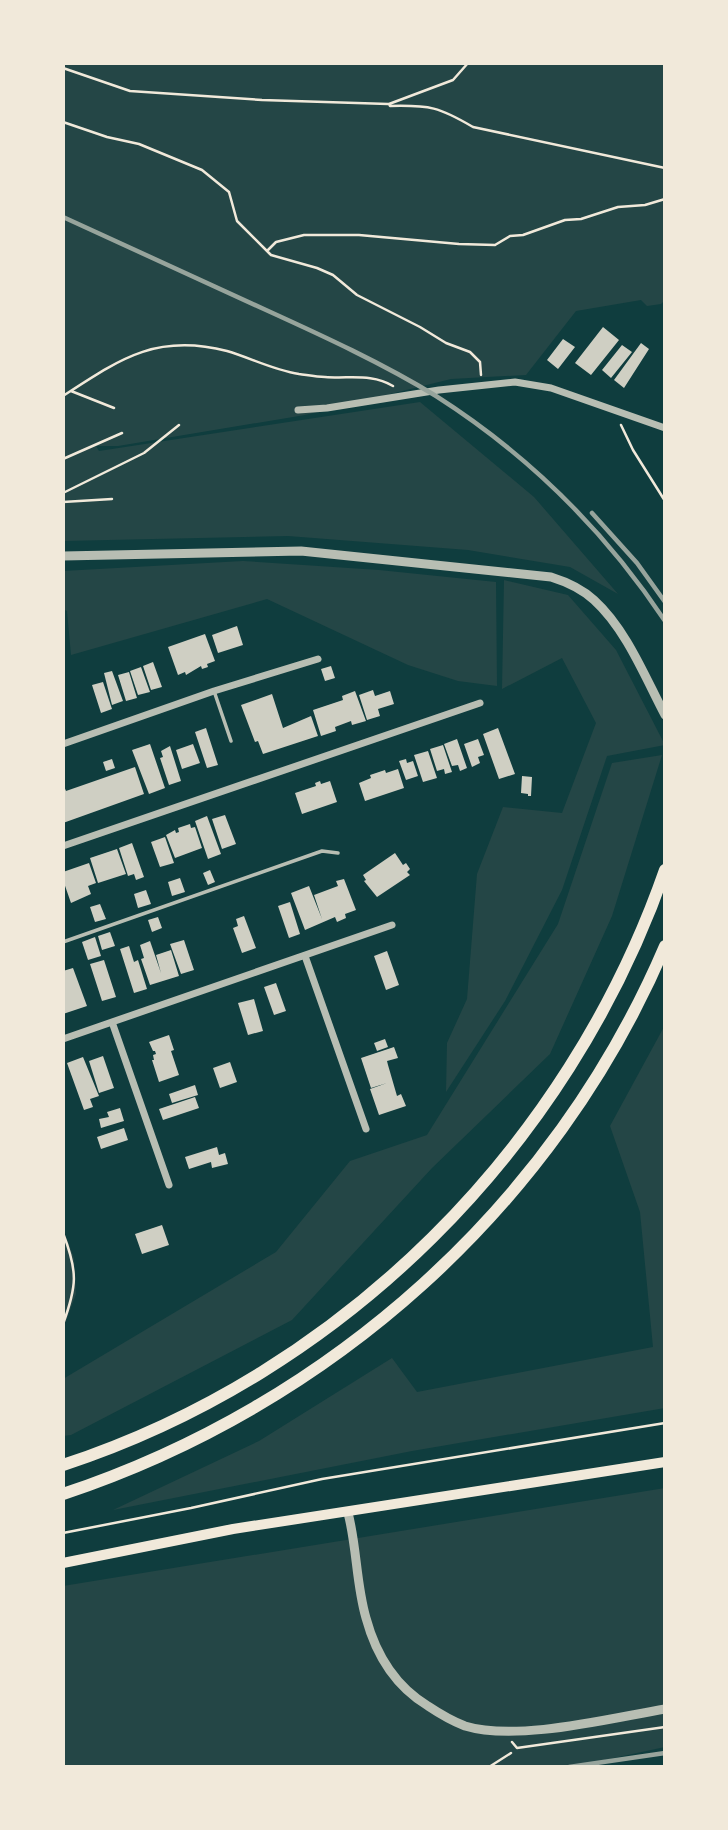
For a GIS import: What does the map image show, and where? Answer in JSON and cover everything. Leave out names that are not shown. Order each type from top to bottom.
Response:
[{"type":"highway","points":[[63,1465],[146,1433],[250,1379],[284,1358],[347,1312],[437,1234],[514,1147],[581,1050],[635,946],[665,870]]},
{"type":"highway","points":[[63,1494],[158,1458],[253,1409],[333,1358],[427,1282],[511,1195],[560,1132],[605,1064],[643,994],[665,946]]},
{"type":"main road","points":[[63,1563],[233,1530],[665,1462]]},
{"type":"street","points":[[298,410],[515,382],[551,388],[665,428]]},
{"type":"street","points":[[63,556],[301,551],[551,577],[584,592],[603,610],[629,647],[665,715]]},
{"type":"street","points":[[63,744],[214,691],[318,659]]},
{"type":"street","points":[[63,846],[480,704]]},
{"type":"street","points":[[63,1039],[392,925]]},
{"type":"street","points":[[305,956],[366,1129]]},
{"type":"street","points":[[112,1022],[169,1185]]},
{"type":"street","points":[[348,1513],[366,1617],[383,1663],[408,1694],[444,1717],[477,1728],[529,1731],[665,1709]]},
{"type":"lane","points":[[214,691],[231,741]]},
{"type":"lane","points":[[63,942],[322,851],[338,853]]},
{"type":"path","points":[[389,104],[453,80],[468,63]]},
{"type":"path","points":[[63,68],[130,91],[262,100],[428,106],[445,111],[474,127],[665,167]]},
{"type":"path","points":[[63,122],[107,137],[139,144],[202,170],[229,192],[237,221],[271,255],[334,275],[357,295],[446,343],[470,352],[480,362],[482,386]]},
{"type":"path","points":[[268,250],[276,242],[304,235],[359,235],[495,245],[510,236],[523,235],[565,220],[581,219],[618,207],[645,205],[665,199]]},
{"type":"path","points":[[63,396],[141,351],[193,343],[229,352],[284,372],[383,380],[399,389]]},
{"type":"path","points":[[71,391],[114,408]]},
{"type":"path","points":[[620,422],[633,450],[665,501]]},
{"type":"path","points":[[63,493],[144,453],[179,425]]},
{"type":"path","points":[[63,459],[122,433]]},
{"type":"path","points":[[63,502],[112,499]]},
{"type":"path","points":[[63,1233],[72,1257],[75,1293],[63,1324]]},
{"type":"path","points":[[63,1533],[322,1479],[665,1423]]},
{"type":"path","points":[[517,1748],[665,1727]]},
{"type":"path","points":[[489,1767],[511,1753]]},
{"type":"shaded area","points":[[63,63],[665,63],[665,300],[661,304],[647,306],[641,300],[576,311],[526,375],[451,379],[305,415],[118,446],[96,446],[99,451],[420,402],[534,497],[618,594],[570,567],[468,550],[288,536],[63,541]]},
{"type":"shaded area","points":[[243,561],[379,570],[496,582],[497,686],[458,681],[408,665],[267,599],[71,655],[67,611],[63,609],[63,571]]},
{"type":"shaded area","points":[[504,580],[568,595],[616,650],[665,745],[607,756],[562,890],[505,1001],[446,1092],[447,1043],[467,999],[477,874],[503,807],[562,813],[596,723],[562,658],[502,689]]},
{"type":"shaded area","points":[[662,755],[612,916],[550,1054],[432,1168],[292,1320],[71,1435],[63,1436],[63,1379],[276,1252],[350,1161],[427,1135],[558,924],[612,763]]},
{"type":"shaded area","points":[[665,1025],[665,1408],[412,1451],[113,1510],[259,1441],[392,1358],[417,1392],[653,1347],[640,1212],[610,1126]]},
{"type":"shaded area","points":[[63,1229],[74,1258],[76,1294],[63,1329]]},
{"type":"shaded area","points":[[665,1488],[665,1747],[572,1767],[63,1767],[63,1586]]},
{"type":"building","points":[[603,327],[619,340],[591,375],[575,363]]},
{"type":"building","points":[[563,339],[575,347],[558,369],[547,360]]},
{"type":"building","points":[[641,343],[649,349],[624,388],[614,380]]},
{"type":"building","points":[[622,345],[632,352],[611,378],[602,370]]},
{"type":"building","points":[[237,626],[243,645],[218,653],[212,635]]},
{"type":"building","points":[[205,634],[215,661],[207,664],[208,667],[202,669],[201,666],[186,675],[185,672],[178,675],[168,647]]},
{"type":"building","points":[[153,662],[162,687],[151,690],[143,666]]},
{"type":"building","points":[[331,666],[335,678],[325,681],[321,669]]},
{"type":"building","points":[[141,667],[150,692],[138,695],[130,671]]},
{"type":"building","points":[[112,671],[123,701],[112,705],[104,673]]},
{"type":"building","points":[[129,672],[137,698],[126,701],[118,675]]},
{"type":"building","points":[[103,682],[112,709],[101,713],[92,685]]},
{"type":"building","points":[[373,690],[375,696],[390,691],[394,704],[378,709],[380,716],[367,720],[359,695]]},
{"type":"building","points":[[355,691],[366,721],[352,725],[351,721],[335,727],[336,731],[321,736],[313,710],[343,700],[342,696]]},
{"type":"building","points":[[272,694],[283,728],[311,716],[318,736],[263,754],[258,741],[255,742],[241,705]]},
{"type":"building","points":[[206,728],[218,765],[207,768],[195,732]]},
{"type":"building","points":[[498,728],[515,774],[499,779],[483,734]]},
{"type":"building","points":[[457,739],[467,768],[460,771],[458,765],[452,766],[444,744]]},
{"type":"building","points":[[478,739],[484,755],[478,757],[480,763],[472,767],[464,744]]},
{"type":"building","points":[[150,744],[165,788],[149,794],[132,750]]},
{"type":"building","points":[[193,744],[200,763],[182,769],[176,750]]},
{"type":"building","points":[[443,745],[452,772],[445,774],[444,769],[437,771],[430,749]]},
{"type":"building","points":[[170,746],[181,781],[169,785],[160,758],[163,757],[161,751]]},
{"type":"building","points":[[428,751],[437,778],[423,782],[414,755]]},
{"type":"building","points":[[112,759],[115,768],[106,771],[103,762]]},
{"type":"building","points":[[406,759],[407,763],[413,761],[418,776],[406,780],[399,761]]},
{"type":"building","points":[[135,767],[144,794],[63,823],[63,784],[66,791]]},
{"type":"building","points":[[398,769],[404,788],[365,801],[359,783],[371,778],[370,775]]},
{"type":"building","points":[[522,776],[532,777],[531,796],[521,793]]},
{"type":"building","points":[[320,781],[321,784],[330,781],[337,802],[302,814],[295,793],[316,786],[315,783]]},
{"type":"building","points":[[225,815],[236,844],[222,849],[212,819]]},
{"type":"building","points":[[207,816],[221,854],[208,859],[195,821]]},
{"type":"building","points":[[190,824],[191,828],[195,827],[202,848],[175,858],[166,835],[175,830],[176,833],[179,832],[178,828]]},
{"type":"building","points":[[165,837],[174,863],[160,867],[151,842]]},
{"type":"building","points":[[132,843],[144,877],[136,880],[134,874],[128,876],[119,848]]},
{"type":"building","points":[[117,849],[126,874],[98,883],[90,858]]},
{"type":"building","points":[[395,853],[403,865],[406,863],[410,875],[377,897],[364,881],[366,880],[363,875]]},
{"type":"building","points":[[89,863],[96,883],[88,886],[91,894],[71,903],[63,872]]},
{"type":"building","points":[[210,870],[215,882],[208,885],[203,873]]},
{"type":"building","points":[[180,878],[185,892],[172,896],[168,882]]},
{"type":"building","points":[[344,879],[356,910],[345,914],[346,918],[337,922],[335,917],[305,930],[291,893],[309,886],[322,919],[314,895],[338,886],[336,881]]},
{"type":"building","points":[[146,890],[151,904],[138,908],[134,894]]},
{"type":"building","points":[[290,902],[300,934],[289,938],[278,906]]},
{"type":"building","points":[[100,904],[106,919],[95,922],[90,907]]},
{"type":"building","points":[[244,916],[256,948],[242,953],[233,928],[238,926],[236,919]]},
{"type":"building","points":[[158,917],[162,928],[152,932],[148,920]]},
{"type":"building","points":[[110,932],[115,946],[102,950],[98,936]]},
{"type":"building","points":[[95,937],[101,956],[88,960],[82,942]]},
{"type":"building","points":[[184,940],[194,970],[181,974],[170,944]]},
{"type":"building","points":[[150,941],[161,973],[156,955],[171,950],[179,976],[150,985],[141,959],[144,958],[140,945]]},
{"type":"building","points":[[129,946],[134,962],[138,960],[147,989],[134,993],[120,949]]},
{"type":"building","points":[[387,951],[399,985],[386,990],[374,956]]},
{"type":"building","points":[[104,960],[116,997],[102,1001],[90,964]]},
{"type":"building","points":[[73,968],[87,1006],[63,1014],[63,971]]},
{"type":"building","points":[[276,983],[286,1011],[274,1015],[264,987]]},
{"type":"building","points":[[254,999],[263,1031],[248,1035],[238,1003]]},
{"type":"building","points":[[169,1035],[179,1075],[159,1082],[152,1060],[156,1054],[149,1042]]},
{"type":"building","points":[[385,1039],[388,1047],[377,1051],[374,1043]]},
{"type":"building","points":[[394,1047],[398,1058],[387,1061],[397,1096],[401,1094],[406,1106],[379,1115],[370,1089],[387,1083],[371,1088],[361,1058]]},
{"type":"building","points":[[103,1056],[114,1088],[99,1093],[89,1061]]},
{"type":"building","points":[[83,1057],[99,1096],[90,1099],[93,1107],[84,1110],[67,1063]]},
{"type":"building","points":[[230,1062],[237,1082],[220,1088],[213,1068]]},
{"type":"building","points":[[195,1085],[198,1095],[172,1103],[169,1094]]},
{"type":"building","points":[[195,1097],[199,1108],[163,1120],[159,1109]]},
{"type":"building","points":[[120,1108],[124,1121],[101,1128],[99,1119],[109,1117],[107,1112]]},
{"type":"building","points":[[124,1128],[128,1140],[101,1149],[97,1137]]},
{"type":"building","points":[[217,1147],[219,1155],[225,1153],[228,1164],[212,1168],[211,1162],[189,1169],[185,1157]]},
{"type":"building","points":[[162,1225],[169,1245],[142,1254],[135,1234]]},
{"type":"railway","points":[[63,217],[331,340],[436,396],[502,443],[562,496],[617,556],[665,621]]},
{"type":"railway","points":[[592,513],[637,563],[665,602]]},
{"type":"railway","points":[[569,1767],[665,1753]]}]
